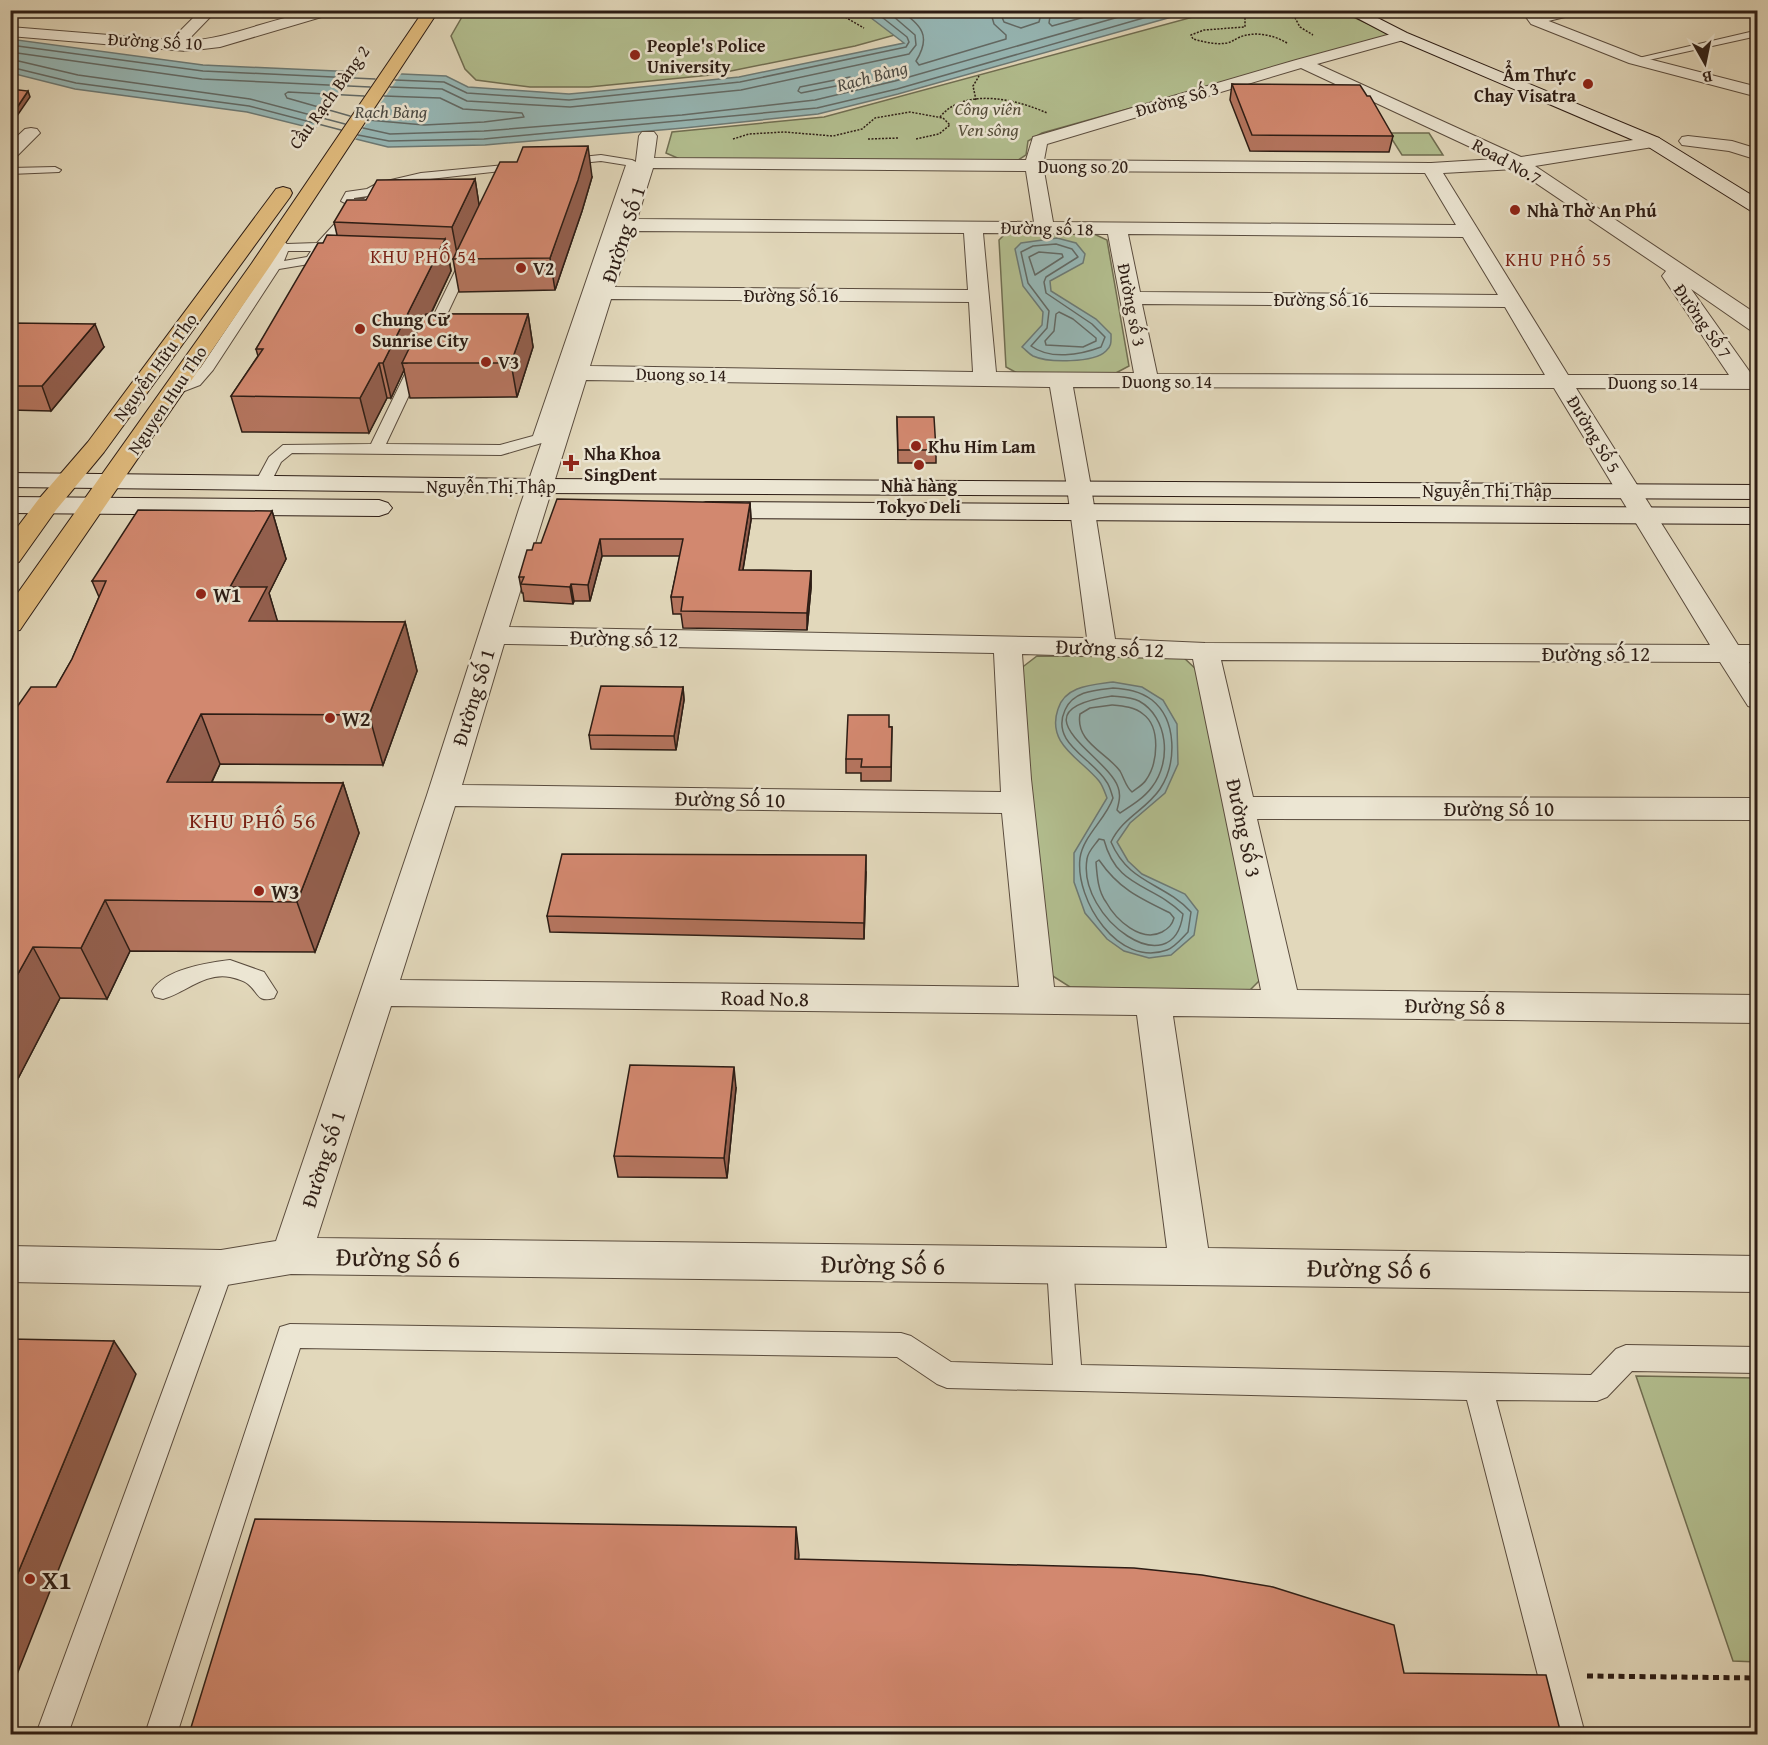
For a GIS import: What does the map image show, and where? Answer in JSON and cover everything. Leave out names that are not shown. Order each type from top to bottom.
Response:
[{"type":"main road","name":"Cầu Rạch Bàng 2","points":[[358,90],[415,10]]},
{"type":"main road","name":"Cầu Rạch Bàng 2","points":[[322,175],[432,10]]},
{"type":"main road","name":"Nguyễn Hữu Thọ","points":[[10,556],[47,505],[96,447],[297,175]]},
{"type":"main road","name":"Nguyen Huu Tho","points":[[10,624],[174,391],[245,299],[322,175]]},
{"type":"street","points":[[175,45],[210,10]]},
{"type":"street","name":"Đường Số 10","points":[[10,30],[175,45],[215,44],[330,10]]},
{"type":"street","points":[[1349,10],[1402,36],[1653,142],[1758,207]]},
{"type":"street","points":[[1376,10],[1688,141],[1718,159]]},
{"type":"street","points":[[1532,16],[1635,60],[1758,92]]},
{"type":"street","points":[[10,30],[51,20]]},
{"type":"street","name":"Đường Số 3","points":[[1044,228],[1034,166],[1039,141],[1302,63],[1402,36]]},
{"type":"street","name":"Road No.7","points":[[1302,63],[1519,163],[1758,325]]},
{"type":"street","points":[[10,153],[31,133]]},
{"type":"street","points":[[1688,141],[1732,146],[1758,155]]},
{"type":"street","name":"Duong so 20","points":[[640,164],[1431,168],[1519,163],[1653,142],[1688,141]]},
{"type":"street","name":"Đường Số 1","points":[[291,1256],[443,795],[536,497],[626,225],[640,164]]},
{"type":"street","name":"Đường Số 5","points":[[1431,168],[1629,490],[1642,515],[1758,700]]},
{"type":"street","name":"Đường số 18","points":[[626,225],[1468,231]]},
{"type":"street","points":[[973,227],[986,379]]},
{"type":"street","name":"Đường số 3","points":[[1117,229],[1147,381]]},
{"type":"street","name":"Đường Số 7","points":[[1660,260],[1751,382]]},
{"type":"street","name":"Đường Số 16","points":[[603,293],[979,296]]},
{"type":"street","name":"Đường Số 16","points":[[1131,298],[1511,301]]},
{"type":"street","name":"Duong so 14","points":[[577,373],[1147,381],[1751,382]]},
{"type":"street","points":[[1060,380],[1102,647]]},
{"type":"street","name":"Nguyễn Thị Thập","points":[[10,480],[263,483],[536,497],[940,511],[1216,488],[1758,492]]},
{"type":"street","points":[[142,506],[159,482]]},
{"type":"street","name":"Nguyễn Thị Thập","points":[[10,505],[408,508],[536,497],[1080,500],[1518,514],[1642,515]]},
{"type":"street","points":[[1642,515],[1758,516]]},
{"type":"street","name":"Đường số 12","points":[[492,635],[1205,651],[1728,654]]},
{"type":"street","points":[[1008,645],[1016,803],[1038,1002]]},
{"type":"street","name":"Đường Số 3","points":[[1205,651],[1282,1004]]},
{"type":"street","points":[[1728,654],[1758,654]]},
{"type":"street","name":"Đường Số 10","points":[[443,795],[1016,803]]},
{"type":"street","name":"Đường Số 10","points":[[1240,808],[1758,808]]},
{"type":"street","name":"Road No.8","points":[[377,993],[1153,1003]]},
{"type":"street","points":[[1153,1003],[1190,1265]]},
{"type":"street","name":"Đường Số 8","points":[[1153,1003],[1758,1009]]},
{"type":"street","name":"Đường Số 6","points":[[10,1264],[221,1268],[291,1256],[1060,1266],[1190,1265],[1758,1274]]},
{"type":"lane","points":[[1532,16],[1590,10]]},
{"type":"lane","points":[[1635,60],[1750,35]]},
{"type":"lane","points":[[263,483],[274,460],[288,448],[501,450],[540,439],[640,164],[601,158],[400,180],[380,185],[370,192],[356,193],[347,198],[350,202],[360,203],[320,247],[317,260],[300,263],[273,254]]},
{"type":"lane","points":[[504,182],[509,168]]},
{"type":"lane","points":[[10,171],[55,170]]},
{"type":"lane","points":[[376,449],[458,265],[474,244]]},
{"type":"lane","points":[[273,254],[320,247]]},
{"type":"lane","points":[[163,991],[195,973],[230,968],[256,978],[266,992]]},
{"type":"lane","points":[[1060,1266],[1068,1379]]},
{"type":"lane","points":[[52,1734],[221,1268]]},
{"type":"lane","points":[[161,1734],[290,1336],[901,1346],[947,1375],[1478,1387],[1597,1388],[1626,1358],[1758,1360]]},
{"type":"lane","points":[[1478,1387],[1569,1734]]},
{"type":"path","points":[[833,10],[864,28]]},
{"type":"path","points":[[1271,72],[1258,60],[1264,55],[1284,49],[1289,45],[1286,41],[1275,37],[1250,35],[1225,43],[1215,43],[1193,39],[1191,35],[1204,30],[1235,30],[1245,27],[1244,18],[1249,13],[1274,12],[1296,18],[1300,27],[1318,37],[1370,44]]},
{"type":"path","points":[[976,100],[973,86],[979,76]]},
{"type":"path","points":[[940,117],[943,110],[952,105],[976,100],[1009,100],[1038,109],[1053,121],[1055,136]]},
{"type":"path","points":[[707,164],[715,147],[749,134],[784,132],[833,136],[862,129],[875,118],[910,112],[940,117],[950,125],[935,136],[912,139]]},
{"type":"path","points":[[848,165],[850,150],[855,144],[876,137],[903,139]]},
{"type":"path","points":[[1553,1675],[1758,1678]]},
{"type":"green space","name":"People's Police University","points":[[466,10],[862,11],[895,35],[855,46],[711,75],[589,87],[530,87],[476,80],[465,69],[451,36]]},
{"type":"green space","name":"Công viên Ven sông","points":[[1215,11],[1340,11],[1388,33],[1386,37],[1042,133],[1028,141],[1026,155],[1015,162],[682,160],[666,153],[672,132],[824,117]]},
{"type":"green space","points":[[1388,133],[1429,133],[1443,155],[1402,155]]},
{"type":"green space","points":[[1006,233],[1094,234],[1107,240],[1129,366],[1114,374],[1017,373],[1006,367],[999,240]]},
{"type":"green space","points":[[1037,656],[1183,657],[1200,673],[1263,977],[1249,991],[1070,987],[1048,973],[1020,669]]},
{"type":"green space","points":[[1636,1376],[1757,1378],[1757,1662],[1733,1661]]},
{"type":"water","name":"Rạch Bàng","points":[[984,10],[1024,14],[1038,10],[1193,11],[898,94],[818,114],[485,145],[388,147],[247,112],[75,89],[11,73],[10,39],[203,65],[446,76],[468,87],[569,94],[739,77],[904,43],[862,11]]},
{"type":"water","points":[[1057,238],[1076,243],[1085,254],[1083,263],[1050,281],[1051,291],[1096,319],[1111,334],[1108,349],[1092,358],[1071,361],[1049,360],[1033,356],[1022,347],[1042,325],[1043,312],[1023,286],[1015,249],[1021,243]]},
{"type":"water","points":[[1113,682],[1142,687],[1163,700],[1177,724],[1178,764],[1165,793],[1130,823],[1117,842],[1128,861],[1142,874],[1185,894],[1198,911],[1194,935],[1171,955],[1149,958],[1124,951],[1107,939],[1085,913],[1074,882],[1074,853],[1107,798],[1099,781],[1067,750],[1061,741],[1057,732],[1058,709],[1061,701],[1073,691]]},
{"type":"pier","points":[[360,70],[403,71],[353,143],[313,132]]},
{"type":"building","points":[[1232,84],[1360,85],[1367,96],[1370,96],[1393,136],[1252,135]]},
{"type":"building","points":[[10,89],[28,91],[10,118]]},
{"type":"building","points":[[588,146],[550,258],[453,259],[500,162],[517,162],[523,147]]},
{"type":"building","points":[[475,179],[452,227],[334,222],[347,200],[366,200],[377,180]]},
{"type":"building","points":[[327,235],[445,239],[383,363],[379,363],[360,398],[231,396],[263,349],[256,349],[318,243],[323,243]]},
{"type":"building","points":[[426,314],[528,314],[511,363],[402,363]]},
{"type":"building","points":[[10,323],[95,324],[42,386],[10,386]]},
{"type":"building","name":"Khu Him Lam","points":[[897,417],[934,417],[936,450],[898,450]]},
{"type":"building","points":[[557,499],[750,503],[739,570],[811,571],[807,613],[681,611],[683,597],[671,597],[683,539],[600,539],[588,585],[571,584],[570,587],[521,584],[524,577],[519,577],[527,550],[532,550],[534,543],[541,543]]},
{"type":"building","points":[[138,510],[272,511],[230,587],[267,587],[249,621],[405,622],[369,715],[201,714],[167,782],[343,783],[297,902],[105,900],[81,948],[33,947],[10,988],[10,717],[31,687],[56,687],[72,659],[106,581],[92,581]]},
{"type":"building","points":[[601,686],[683,687],[674,736],[589,735]]},
{"type":"building","points":[[848,715],[889,715],[889,727],[892,727],[891,767],[861,767],[862,759],[846,759]]},
{"type":"building","points":[[562,854],[866,855],[864,923],[547,916]]},
{"type":"building","points":[[630,1065],[734,1067],[724,1158],[614,1156]]},
{"type":"building","name":"X1","points":[[10,1339],[114,1341],[10,1592]]},
{"type":"building","points":[[255,1519],[796,1527],[795,1559],[1134,1568],[1202,1575],[1273,1587],[1394,1625],[1404,1673],[1546,1675],[1561,1734],[189,1734]]},
{"type":"place","name":"People's Police University","points":[[635,55]]},
{"type":"place","name":"Ẩm Thực Chay Visatra","points":[[1588,84]]},
{"type":"place","name":"Nhà Thờ An Phú","points":[[1515,210]]},
{"type":"place","name":"V2","points":[[521,268]]},
{"type":"place","name":"Chung Cư Sunrise City","points":[[360,329]]},
{"type":"place","name":"V3","points":[[486,362]]},
{"type":"place","name":"Khu Him Lam","points":[[916,446]]},
{"type":"place","name":"Nha Khoa SingDent","points":[[571,463]]},
{"type":"place","name":"Nhà hàng Tokyo Deli","points":[[919,465]]},
{"type":"place","name":"W1","points":[[201,594]]},
{"type":"place","name":"W2","points":[[330,718]]},
{"type":"place","name":"W3","points":[[259,891]]},
{"type":"place","name":"X1","points":[[30,1579]]},
{"type":"district","name":"KHU PHỐ 54","points":[[424,256]]},
{"type":"district","name":"KHU PHỐ 55","points":[[1559,259]]},
{"type":"district","name":"KHU PHỐ 56","points":[[253,820]]}]
